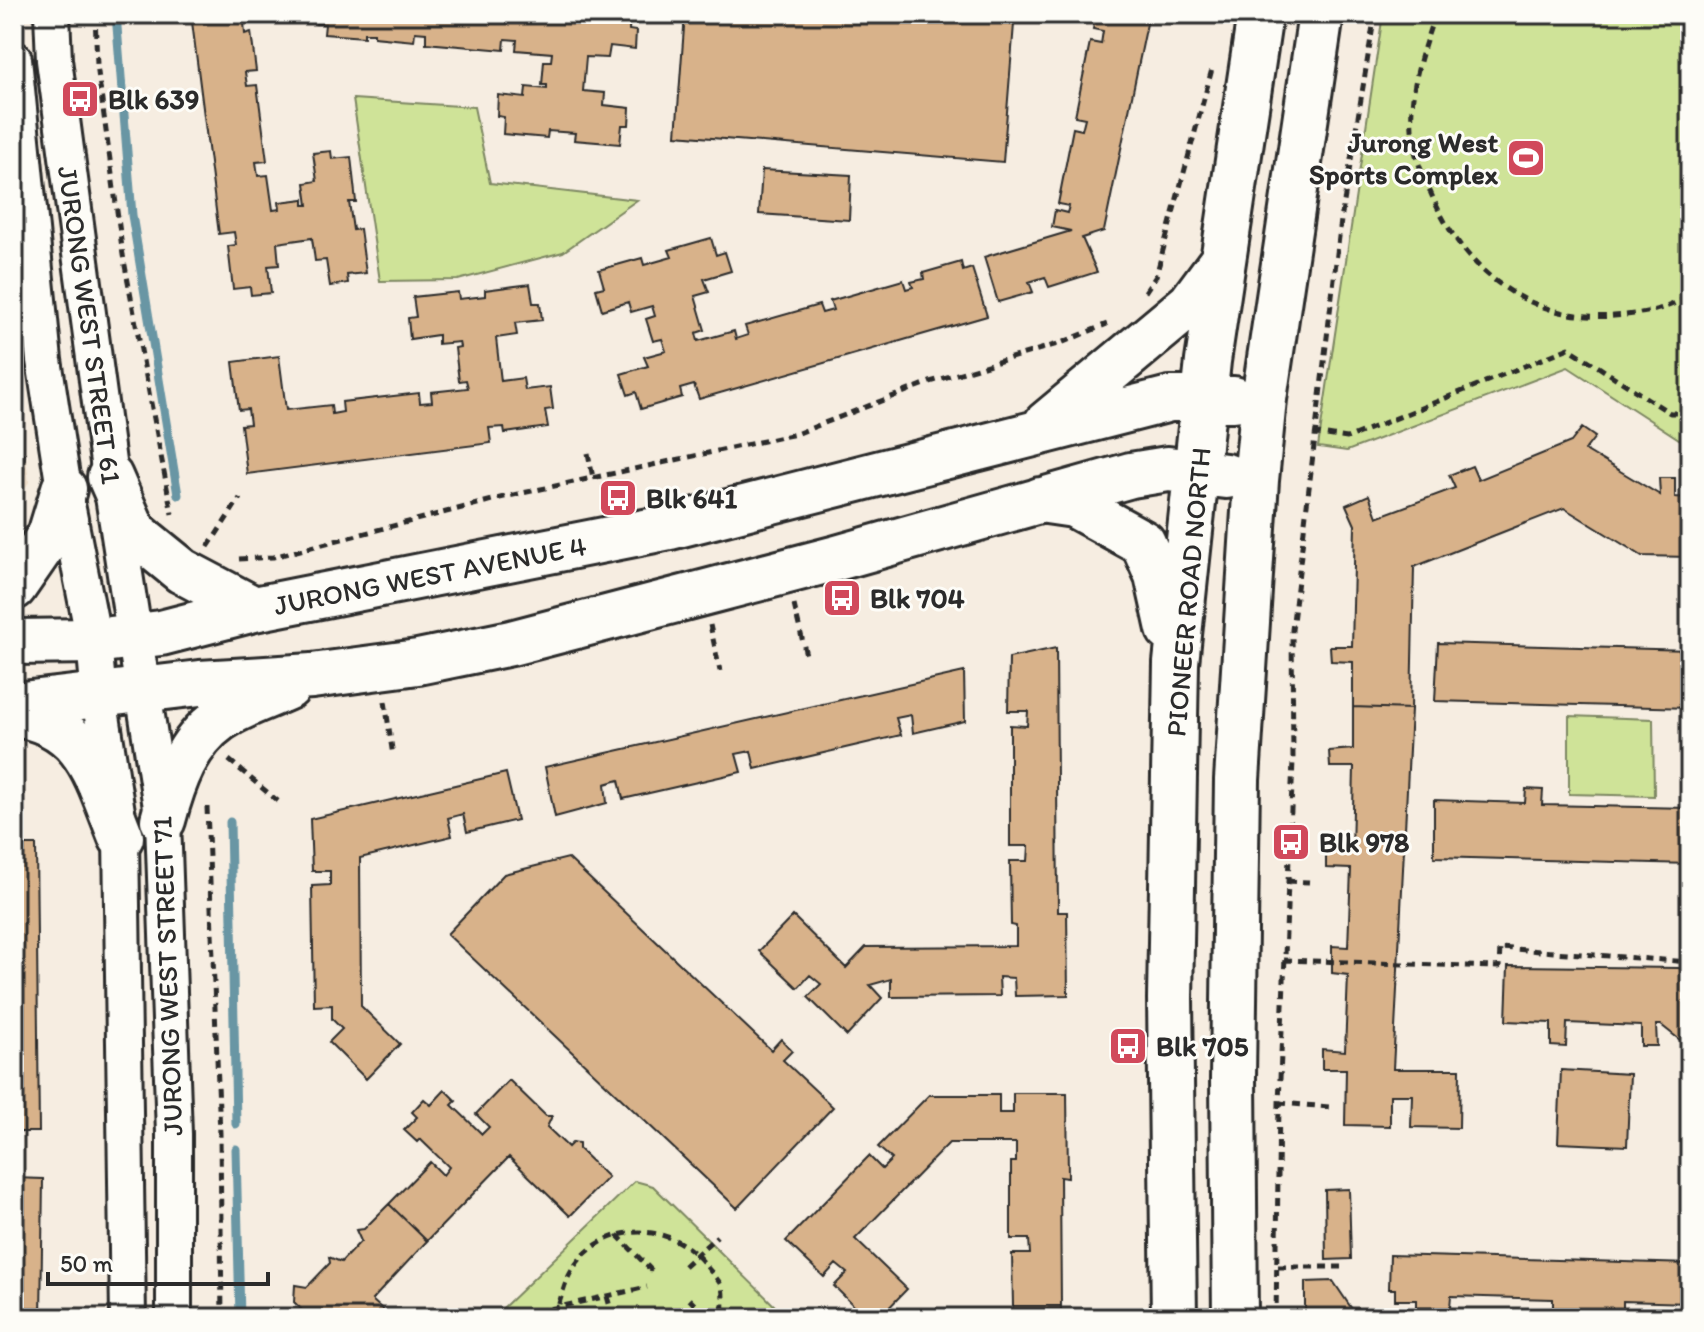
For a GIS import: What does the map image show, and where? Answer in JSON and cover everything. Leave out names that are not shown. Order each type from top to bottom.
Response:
[{"type":"main road","name":"PIONEER ROAD NORTH","points":[[1174,1318],[1170,999],[1176,663],[1205,399],[1260,14]]},
{"type":"main road","name":"PIONEER ROAD NORTH","points":[[1235,1318],[1233,1078],[1237,780],[1256,480],[1264,399],[1321,14]]},
{"type":"main road","points":[[1035,433],[1190,304],[1225,258]]},
{"type":"main road","name":"JURONG WEST AVENUE 4","points":[[14,642],[161,633],[254,609],[670,527],[1170,399],[1264,399]]},
{"type":"main road","points":[[14,705],[312,676],[418,662],[511,643],[837,558],[1131,475],[1168,469],[1256,480]]},
{"type":"main road","points":[[110,477],[134,532],[182,571],[254,609]]},
{"type":"main road","points":[[14,587],[50,535],[64,489]]},
{"type":"main road","points":[[1040,500],[1074,505],[1143,543],[1157,575],[1176,663]]},
{"type":"main road","points":[[163,820],[173,784],[190,752],[220,719],[312,676]]},
{"type":"main road","points":[[14,714],[40,717],[79,745],[90,760],[121,837]]},
{"type":"street","name":"JURONG WEST STREET 61","points":[[52,14],[54,60],[110,477],[115,638]]},
{"type":"street","name":"JURONG WEST STREET 61","points":[[14,59],[44,360],[64,489],[115,638]]},
{"type":"street","name":"JURONG WEST STREET 71","points":[[115,638],[144,691],[163,820],[174,1134],[174,1318]]},
{"type":"street","name":"JURONG WEST STREET 71","points":[[115,638],[99,697],[121,837],[128,1318]]},
{"type":"path","points":[[95,14],[97,65],[123,255],[170,510],[176,521]]},
{"type":"path","points":[[1276,1318],[1279,1103],[1293,760],[1292,630],[1313,433],[1341,220],[1375,14]]},
{"type":"path","points":[[1435,14],[1414,82],[1411,106],[1414,148],[1447,230],[1469,258],[1514,296],[1543,309],[1586,318],[1673,306],[1690,295]]},
{"type":"path","points":[[1139,301],[1156,276],[1214,60]]},
{"type":"path","points":[[234,559],[273,557],[593,478],[796,434],[930,382],[1061,343],[1116,320]]},
{"type":"path","points":[[1313,433],[1347,438],[1569,348],[1670,413],[1690,413]]},
{"type":"path","points":[[19,505],[24,446]]},
{"type":"path","points":[[588,453],[593,478]]},
{"type":"path","points":[[209,547],[240,498]]},
{"type":"path","points":[[795,609],[806,655]]},
{"type":"path","points":[[711,629],[720,671]]},
{"type":"path","points":[[386,706],[393,756]]},
{"type":"path","points":[[220,768],[234,752]]},
{"type":"path","points":[[237,766],[280,803]]},
{"type":"path","points":[[207,800],[220,1134],[222,1318]]},
{"type":"path","points":[[1288,881],[1309,882]]},
{"type":"path","points":[[1284,960],[1499,967],[1500,948],[1690,962]]},
{"type":"path","points":[[1279,1103],[1330,1107]]},
{"type":"path","points":[[558,1318],[558,1307],[569,1275],[591,1250],[617,1235],[656,1231],[698,1254],[722,1287],[723,1318]]},
{"type":"path","points":[[617,1235],[652,1271]]},
{"type":"path","points":[[684,1266],[717,1236]]},
{"type":"path","points":[[1277,1267],[1341,1267]]},
{"type":"path","points":[[510,1318],[647,1287]]},
{"type":"path","points":[[607,1296],[613,1318]]},
{"type":"path","points":[[689,1299],[708,1318]]},
{"type":"path","points":[[669,1318],[670,1309]]},
{"type":"shaded area","points":[[14,362],[29,482],[14,506]]},
{"type":"green space","name":"Jurong West Sports Complex","points":[[1383,14],[1690,14],[1690,440],[1679,439],[1568,367],[1347,451],[1318,447]]},
{"type":"green space","points":[[353,99],[474,107],[490,183],[637,200],[563,252],[458,280],[380,281]]},
{"type":"green space","points":[[1569,716],[1653,719],[1654,796],[1569,794]]},
{"type":"green space","points":[[635,1181],[653,1186],[786,1317],[502,1318],[502,1309]]},
{"type":"building","points":[[191,14],[248,14],[249,21],[244,22],[245,34],[251,32],[256,71],[245,72],[247,86],[257,85],[267,161],[256,162],[258,176],[268,175],[273,210],[280,209],[279,202],[304,199],[304,205],[308,205],[305,183],[317,181],[313,153],[331,151],[332,159],[351,157],[356,202],[349,202],[353,230],[360,229],[366,273],[347,275],[348,283],[330,286],[326,260],[315,261],[312,238],[277,243],[279,265],[268,266],[271,293],[251,295],[250,287],[233,289],[228,246],[236,245],[234,232],[219,234]]},
{"type":"building","points":[[317,14],[630,14],[629,30],[636,31],[635,49],[610,46],[608,58],[586,57],[583,91],[605,93],[604,105],[630,108],[629,125],[622,125],[620,144],[574,140],[575,133],[548,131],[547,138],[503,134],[504,117],[497,116],[498,95],[525,98],[526,87],[547,89],[547,85],[542,85],[544,61],[551,61],[552,53],[516,50],[517,40],[505,39],[504,50],[426,43],[426,33],[415,32],[414,41],[374,37],[374,33],[364,33],[364,37],[324,34],[325,24],[316,24]]},
{"type":"building","points":[[685,14],[898,14],[1014,24],[1003,162],[676,135]]},
{"type":"building","points":[[1096,14],[1149,14],[1104,231],[1082,238],[1097,272],[1049,287],[1045,277],[1029,282],[1033,292],[998,302],[984,257],[1071,231],[1052,227],[1055,210],[1067,213],[1069,206],[1058,204],[1073,128],[1082,130],[1085,118],[1075,116],[1090,42],[1101,44],[1103,31],[1093,29]]},
{"type":"building","points":[[762,170],[851,175],[849,220],[759,214]]},
{"type":"building","points":[[711,238],[716,255],[725,252],[731,271],[704,279],[709,292],[695,296],[705,330],[696,333],[698,341],[734,331],[736,339],[748,335],[745,326],[819,305],[822,313],[833,310],[830,301],[903,280],[906,289],[913,287],[911,282],[924,279],[923,273],[961,262],[963,271],[972,268],[987,316],[699,399],[694,385],[680,389],[682,397],[641,409],[636,392],[628,395],[621,374],[648,366],[644,357],[666,351],[662,339],[653,341],[646,319],[655,316],[652,306],[631,312],[628,302],[602,310],[596,289],[604,287],[599,270],[642,258],[644,265],[672,257],[669,250]]},
{"type":"building","points":[[530,284],[533,303],[540,303],[542,320],[515,323],[517,335],[496,338],[501,381],[523,378],[525,390],[550,387],[553,409],[545,410],[548,427],[505,433],[504,427],[489,428],[491,443],[247,474],[241,425],[250,424],[248,409],[239,410],[233,362],[279,356],[286,410],[331,405],[332,414],[343,412],[342,402],[419,393],[420,403],[432,402],[431,392],[468,388],[466,380],[459,381],[455,348],[460,347],[459,342],[438,344],[438,335],[410,339],[408,318],[416,317],[413,297],[458,292],[459,299],[485,296],[485,290]]},
{"type":"building","points":[[1582,428],[1595,437],[1585,450],[1660,495],[1659,478],[1675,478],[1675,497],[1690,498],[1690,557],[1642,556],[1564,508],[1414,567],[1411,709],[1353,707],[1353,662],[1331,661],[1330,646],[1352,646],[1355,525],[1346,505],[1369,495],[1377,517],[1455,488],[1449,475],[1472,466],[1478,480],[1571,442]]},
{"type":"building","points":[[1438,643],[1690,650],[1690,708],[1435,701]]},
{"type":"building","points":[[1056,648],[1058,912],[1067,912],[1068,995],[1015,996],[1014,978],[999,977],[1000,996],[891,997],[891,979],[870,985],[882,998],[847,1036],[808,997],[821,984],[810,975],[798,988],[759,951],[793,916],[846,968],[866,947],[1016,946],[1016,926],[1011,925],[1010,861],[1028,861],[1029,846],[1010,846],[1010,725],[1027,726],[1028,711],[1008,711],[1009,658]]},
{"type":"building","points":[[964,672],[965,721],[913,733],[911,715],[896,718],[901,735],[755,769],[751,751],[736,754],[741,772],[623,799],[619,780],[605,784],[607,803],[555,817],[545,767]]},
{"type":"building","points":[[1353,707],[1411,709],[1393,1069],[1460,1069],[1459,1128],[1411,1127],[1412,1095],[1390,1095],[1390,1126],[1345,1125],[1346,1069],[1322,1069],[1322,1049],[1345,1051],[1348,975],[1332,973],[1332,946],[1348,947],[1351,869],[1326,868],[1326,851],[1352,852],[1354,767],[1330,767],[1329,751],[1353,749]]},
{"type":"building","points":[[506,773],[517,820],[467,832],[463,814],[448,818],[452,836],[360,858],[361,1006],[400,1044],[366,1079],[329,1042],[342,1029],[332,1019],[332,1005],[314,1006],[312,886],[330,885],[330,871],[312,871],[310,819]]},
{"type":"building","points":[[1526,789],[1543,790],[1542,805],[1690,808],[1690,864],[1434,857],[1434,800],[1525,803]]},
{"type":"building","points":[[14,845],[36,845],[39,1132],[14,1132]]},
{"type":"building","points":[[568,858],[771,1050],[781,1039],[792,1051],[783,1060],[833,1107],[737,1208],[447,934],[504,874]]},
{"type":"building","points":[[1508,966],[1679,968],[1690,976],[1690,1048],[1661,1025],[1656,1025],[1657,1046],[1641,1046],[1641,1026],[1567,1023],[1566,1047],[1551,1046],[1551,1023],[1506,1021]]},
{"type":"building","points":[[1561,1070],[1630,1074],[1627,1146],[1558,1143]]},
{"type":"building","points":[[509,1080],[546,1116],[552,1116],[547,1127],[568,1147],[573,1142],[579,1143],[579,1149],[608,1177],[570,1216],[509,1157],[427,1241],[389,1204],[430,1162],[443,1175],[449,1167],[420,1139],[417,1142],[404,1130],[417,1117],[412,1112],[424,1099],[431,1105],[445,1090],[456,1101],[452,1105],[482,1134],[489,1127],[476,1114]]},
{"type":"building","points":[[1013,1093],[1067,1093],[1068,1178],[1060,1177],[1061,1306],[1013,1306],[1012,1254],[1030,1254],[1029,1239],[1011,1239],[1011,1162],[1016,1162],[1016,1143],[949,1143],[855,1239],[907,1289],[879,1318],[866,1318],[834,1286],[847,1273],[836,1264],[824,1277],[786,1241],[869,1156],[882,1169],[892,1159],[878,1147],[929,1095],[999,1095],[999,1113],[1013,1113]]},
{"type":"building","points":[[14,1178],[43,1179],[41,1318],[14,1318]]},
{"type":"building","points":[[1349,1189],[1351,1259],[1326,1260],[1325,1190]]},
{"type":"building","points":[[389,1204],[427,1241],[372,1300],[392,1318],[310,1318],[294,1302],[295,1285],[307,1287],[330,1263],[329,1257],[341,1262],[361,1241],[356,1230],[364,1229]]},
{"type":"building","points":[[1390,1255],[1690,1264],[1690,1303],[1623,1301],[1623,1318],[1570,1318],[1570,1315],[1553,1314],[1553,1299],[1451,1296],[1450,1308],[1416,1308],[1416,1300],[1395,1300],[1395,1289],[1389,1289]]},
{"type":"building","points":[[1333,1281],[1358,1318],[1305,1318],[1305,1282]]},
{"type":"building","points":[[1013,1306],[1061,1306],[1061,1318],[1013,1318]]},
{"type":"waterway","points":[[116,14],[132,215],[178,495]]},
{"type":"waterway","points":[[230,822],[236,1124]]},
{"type":"waterway","points":[[236,1149],[240,1318]]},
{"type":"place","name":"Blk 639","points":[[80,99]]},
{"type":"place","name":"Jurong West Sports Complex","points":[[1526,158]]},
{"type":"place","name":"Blk 641","points":[[618,498]]},
{"type":"place","name":"Blk 704","points":[[842,598]]},
{"type":"place","name":"Blk 978","points":[[1291,842]]},
{"type":"place","name":"Blk 705","points":[[1128,1046]]}]
